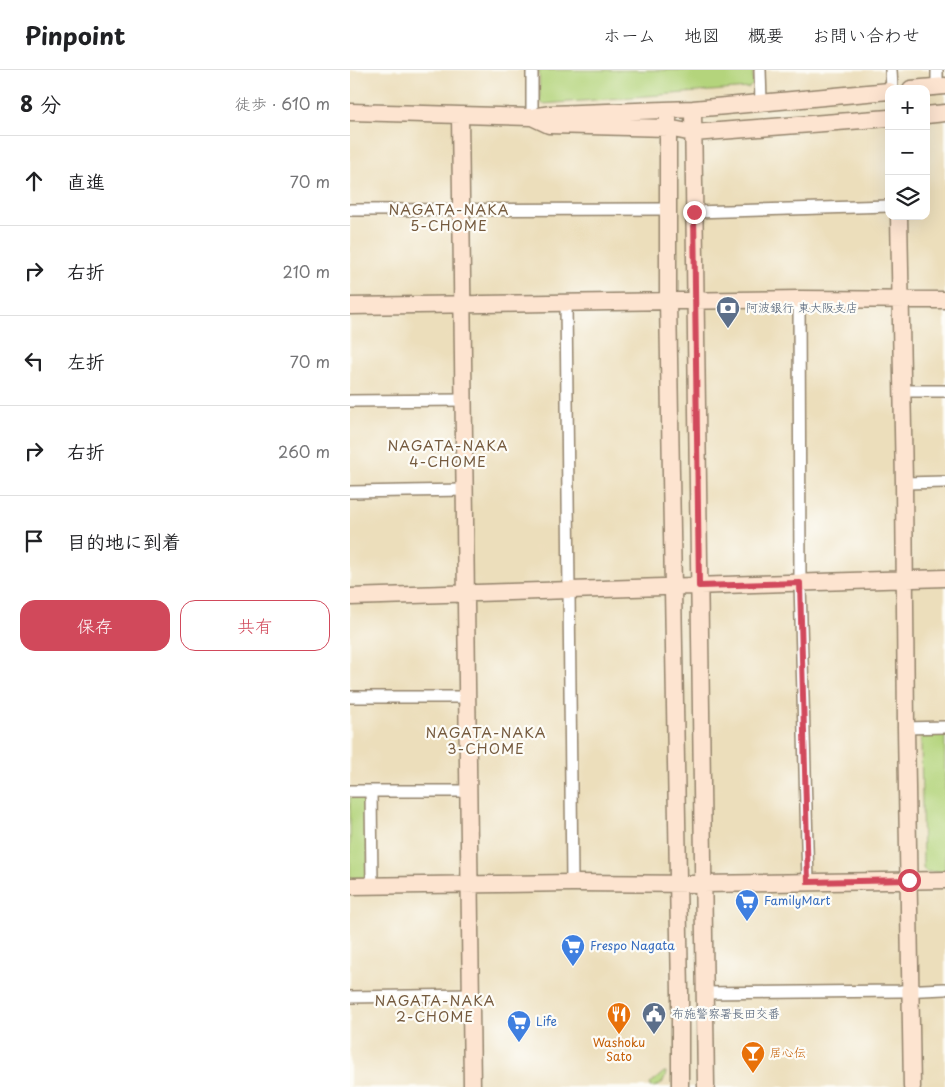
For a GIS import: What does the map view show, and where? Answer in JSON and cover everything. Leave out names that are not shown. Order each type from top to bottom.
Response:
[{"type":"street","points":[[532,70],[532,117]]},
{"type":"street","points":[[760,70],[761,102]]},
{"type":"street","points":[[891,70],[892,85]]},
{"type":"street","points":[[925,85],[940,81]]},
{"type":"street","points":[[350,112],[532,117],[552,114],[693,109],[885,91]]},
{"type":"street","points":[[693,109],[706,1087]]},
{"type":"street","points":[[668,110],[668,301],[680,1087]]},
{"type":"street","points":[[930,115],[945,113]]},
{"type":"street","points":[[460,115],[472,1087]]},
{"type":"street","points":[[532,117],[549,125],[668,128],[693,133],[885,118]]},
{"type":"street","points":[[694,212],[885,206]]},
{"type":"street","points":[[350,210],[668,209]]},
{"type":"street","points":[[899,220],[912,1087]]},
{"type":"street","points":[[350,306],[799,299],[945,300]]},
{"type":"street","points":[[799,299],[800,583],[808,882]]},
{"type":"street","points":[[566,303],[572,884]]},
{"type":"street","points":[[903,391],[945,391]]},
{"type":"street","points":[[350,401],[464,400]]},
{"type":"street","points":[[904,483],[945,482]]},
{"type":"street","points":[[350,492],[464,490]]},
{"type":"street","points":[[350,597],[945,578]]},
{"type":"street","points":[[350,697],[468,697]]},
{"type":"street","points":[[906,728],[945,726]]},
{"type":"street","points":[[350,791],[469,791]]},
{"type":"street","points":[[371,791],[372,885]]},
{"type":"street","points":[[350,886],[703,884],[945,880]]},
{"type":"street","points":[[705,993],[945,989]]},
{"type":"street","points":[[350,997],[472,995]]},
{"type":"green space","points":[[539,70],[753,70],[753,84],[749,88],[543,104],[540,102]]},
{"type":"green space","points":[[925,732],[945,732],[945,872],[926,872],[923,867],[921,738]]},
{"type":"green space","points":[[350,797],[360,797],[366,803],[368,873],[363,879],[350,879]]},
{"type":"green space","points":[[666,1072],[661,1084],[650,1087],[650,1084]]},
{"type":"place","name":"阿波銀行 東大阪支店","points":[[728,329]]},
{"type":"place","name":"FamilyMart","points":[[747,922]]},
{"type":"place","name":"Frespo Nagata","points":[[573,967]]},
{"type":"place","name":"Washoku Sato","points":[[619,1035]]},
{"type":"place","name":"布施警察署長田交番","points":[[654,1035]]},
{"type":"place","name":"Life","points":[[519,1043]]},
{"type":"place","name":"居心伝","points":[[753,1074]]},
{"type":"district","name":"NAGATA-NAKA 5-CHOME","points":[[449,218]]},
{"type":"district","name":"NAGATA-NAKA 4-CHOME","points":[[448,454]]},
{"type":"district","name":"NAGATA-NAKA 3-CHOME","points":[[486,742]]},
{"type":"district","name":"NAGATA-NAKA 2-CHOME","points":[[435,1010]]},
{"type":"route","points":[[694,212],[699,586],[800,583],[808,882],[909,880]]}]
